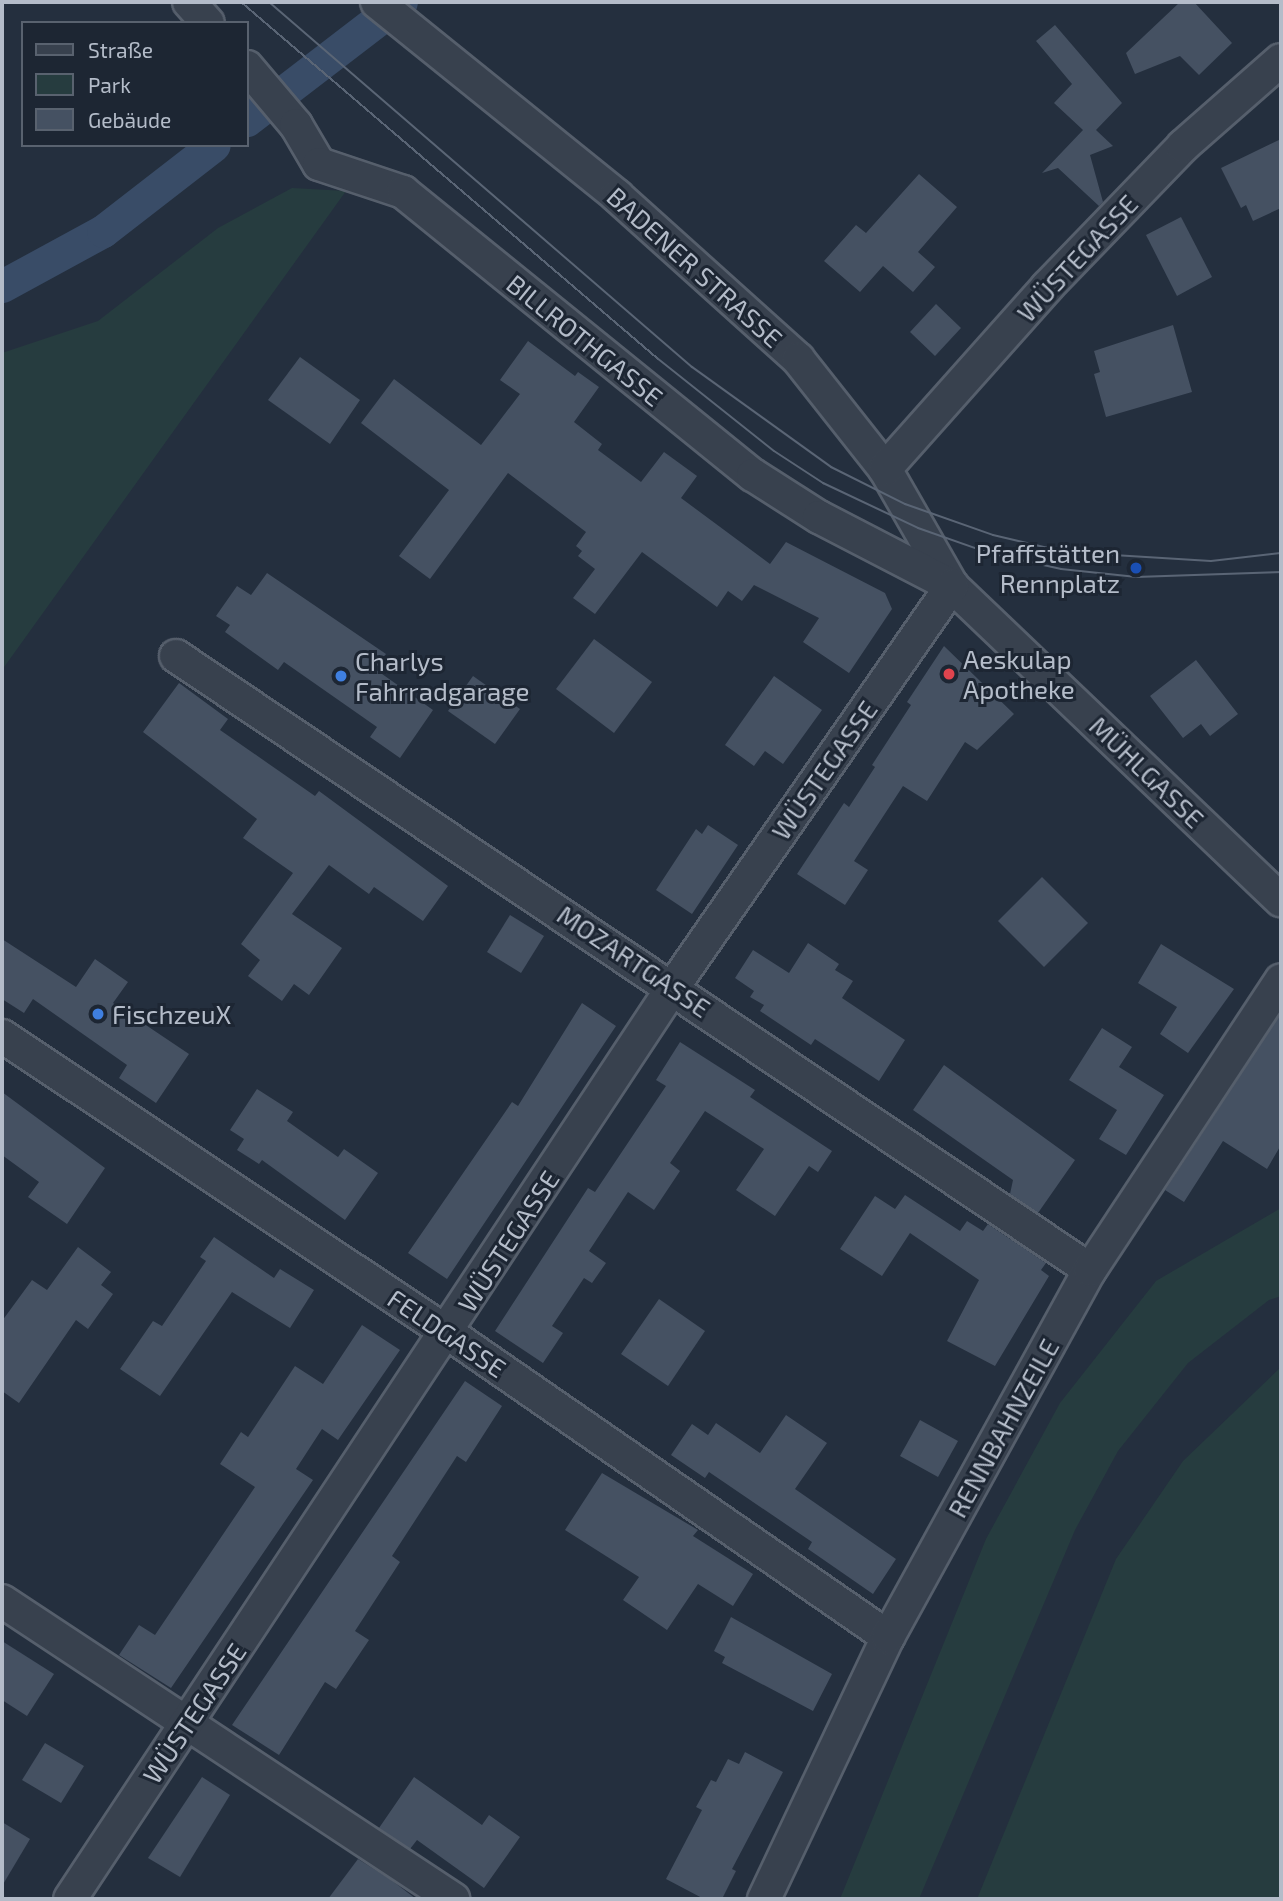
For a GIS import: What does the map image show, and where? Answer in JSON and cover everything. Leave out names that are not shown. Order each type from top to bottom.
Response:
[{"type":"street","points":[[189,2],[206,21]]},
{"type":"street","name":"BADENER STRASSE","points":[[377,2],[617,197],[798,359],[885,468],[952,586]]},
{"type":"street","name":"WÜSTEGASSE","points":[[885,468],[1047,287],[1183,146],[1281,60]]},
{"type":"street","name":"BILLROTHGASSE","points":[[252,73],[296,125],[319,164],[403,192],[753,475],[819,517],[952,586]]},
{"type":"street","name":"WÜSTEGASSE","points":[[70,1899],[448,1333],[673,987],[952,586]]},
{"type":"street","name":"MÜHLGASSE","points":[[952,586],[1281,900]]},
{"type":"street","name":"MOZARTGASSE","points":[[176,656],[673,987],[1090,1270]]},
{"type":"street","name":"RENNBAHNZEILE","points":[[764,1899],[888,1637],[1090,1270],[1281,980]]},
{"type":"street","name":"FELDGASSE","points":[[2,1036],[448,1333],[888,1637]]},
{"type":"street","points":[[2,1601],[453,1899]]},
{"type":"green space","points":[[292,188],[346,191],[2,670],[2,353],[98,321],[218,228]]},
{"type":"green space","points":[[1281,1208],[1281,1296],[1269,1300],[1188,1363],[1118,1451],[1075,1530],[919,1899],[840,1899],[986,1539],[1060,1403],[1156,1281]]},
{"type":"green space","points":[[1281,1367],[1281,1899],[977,1899],[1116,1559],[1183,1461]]},
{"type":"building","points":[[1180,2],[1194,2],[1232,43],[1199,75],[1180,56],[1135,74],[1126,53]]},
{"type":"building","points":[[1055,25],[1122,103],[1096,130],[1113,146],[1090,155],[1103,202],[1099,206],[1058,168],[1042,173],[1083,130],[1054,103],[1072,84],[1036,41]]},
{"type":"building","points":[[1281,139],[1281,208],[1253,221],[1246,205],[1241,208],[1221,168]]},
{"type":"building","points":[[919,174],[957,207],[918,252],[935,267],[913,292],[883,266],[860,292],[824,261],[856,225],[866,233]]},
{"type":"building","points":[[1181,217],[1212,277],[1177,296],[1146,235]]},
{"type":"building","points":[[936,304],[961,328],[935,356],[910,332]]},
{"type":"building","points":[[1173,325],[1192,392],[1106,417],[1094,374],[1100,372],[1094,351]]},
{"type":"building","points":[[528,341],[575,376],[578,372],[599,387],[574,422],[602,444],[598,450],[641,482],[664,452],[697,476],[681,498],[770,564],[786,542],[885,593],[892,609],[849,673],[803,642],[819,618],[754,585],[742,601],[728,591],[717,607],[642,552],[595,614],[573,598],[595,569],[578,556],[582,551],[576,546],[586,532],[508,473],[430,579],[399,556],[449,490],[361,423],[394,379],[481,445],[520,394],[500,380]]},
{"type":"building","points":[[300,357],[360,400],[330,444],[268,400]]},
{"type":"building","points":[[267,573],[386,654],[375,669],[433,710],[400,758],[370,737],[377,727],[284,662],[278,670],[225,632],[230,625],[216,616],[237,586],[251,595]]},
{"type":"building","points":[[594,639],[652,682],[614,733],[556,689]]},
{"type":"building","points":[[944,646],[1014,714],[977,750],[965,742],[927,801],[903,786],[854,861],[868,870],[845,905],[797,874],[844,803],[849,807],[875,767],[872,765],[911,705],[907,702]]},
{"type":"building","points":[[1196,660],[1238,714],[1210,736],[1201,724],[1183,738],[1150,696]]},
{"type":"building","points":[[473,676],[520,709],[495,744],[448,711]]},
{"type":"building","points":[[774,676],[822,710],[783,764],[765,751],[754,766],[725,745]]},
{"type":"building","points":[[179,683],[228,719],[220,730],[315,796],[319,791],[448,886],[423,921],[374,887],[369,894],[329,865],[292,914],[342,948],[309,995],[294,984],[282,1001],[248,976],[260,960],[241,944],[293,873],[243,838],[257,819],[143,732]]},
{"type":"building","points":[[708,825],[738,845],[692,914],[656,890],[696,829],[702,834]]},
{"type":"building","points":[[1042,877],[1088,923],[1044,967],[998,921]]},
{"type":"building","points":[[510,915],[544,936],[521,973],[487,952]]},
{"type":"building","points":[[2,939],[76,987],[95,959],[128,982],[113,1003],[189,1054],[156,1103],[119,1078],[127,1065],[33,999],[24,1013],[2,999]]},
{"type":"building","points":[[808,943],[839,964],[835,970],[853,981],[842,998],[905,1040],[879,1081],[815,1039],[811,1045],[760,1011],[764,1005],[750,997],[754,991],[735,978],[753,950],[789,973]]},
{"type":"building","points":[[1161,944],[1234,989],[1188,1053],[1160,1034],[1177,1007],[1138,983]]},
{"type":"building","points":[[582,1003],[616,1026],[447,1279],[408,1253],[512,1102],[518,1106]]},
{"type":"building","points":[[1281,1013],[1281,1145],[1267,1169],[1223,1141],[1184,1202],[1165,1190]]},
{"type":"building","points":[[1102,1028],[1132,1047],[1119,1067],[1164,1095],[1126,1155],[1099,1139],[1117,1110],[1069,1080]]},
{"type":"building","points":[[680,1042],[755,1090],[750,1097],[832,1151],[818,1172],[809,1166],[775,1216],[736,1190],[764,1149],[705,1111],[670,1163],[680,1171],[654,1210],[628,1192],[589,1251],[606,1263],[592,1283],[584,1278],[552,1326],[563,1333],[543,1363],[495,1331],[588,1188],[595,1192],[666,1086],[656,1080]]},
{"type":"building","points":[[944,1065],[1075,1160],[1038,1213],[1010,1194],[1013,1180],[913,1110]]},
{"type":"building","points":[[257,1089],[293,1112],[287,1121],[338,1157],[344,1149],[378,1173],[345,1220],[262,1160],[259,1164],[237,1150],[244,1139],[230,1130]]},
{"type":"building","points":[[2,1092],[105,1168],[67,1224],[28,1197],[39,1182],[2,1155]]},
{"type":"building","points":[[905,1195],[960,1231],[967,1221],[983,1231],[988,1224],[1046,1263],[1041,1270],[1049,1276],[995,1366],[947,1341],[979,1280],[910,1233],[882,1276],[840,1249],[875,1196],[895,1209]]},
{"type":"building","points":[[214,1237],[274,1278],[280,1269],[314,1290],[290,1328],[232,1292],[160,1396],[120,1369],[153,1321],[162,1326],[206,1261],[200,1257]]},
{"type":"building","points":[[78,1247],[111,1272],[101,1285],[113,1294],[88,1329],[76,1320],[19,1403],[2,1391],[2,1321],[32,1280],[47,1290]]},
{"type":"building","points":[[659,1299],[705,1331],[668,1386],[621,1354]]},
{"type":"building","points":[[362,1325],[400,1350],[338,1440],[322,1429],[296,1469],[313,1480],[171,1688],[119,1655],[139,1625],[155,1635],[255,1487],[220,1464],[241,1432],[248,1437],[295,1366],[323,1384]]},
{"type":"building","points":[[465,1381],[502,1406],[466,1462],[457,1456],[392,1556],[400,1562],[355,1631],[369,1640],[336,1689],[325,1682],[279,1755],[232,1725]]},
{"type":"building","points":[[786,1415],[827,1443],[795,1489],[896,1559],[873,1594],[808,1549],[812,1542],[709,1472],[705,1478],[671,1455],[692,1424],[708,1435],[716,1423],[760,1453]]},
{"type":"building","points":[[920,1420],[958,1441],[938,1477],[900,1456]]},
{"type":"building","points":[[602,1473],[698,1530],[693,1536],[753,1574],[733,1606],[698,1584],[667,1630],[623,1600],[639,1577],[565,1530]]},
{"type":"building","points":[[731,1617],[832,1674],[813,1711],[722,1663],[725,1657],[714,1651]]},
{"type":"building","points":[[2,1641],[54,1674],[27,1716],[2,1700]]},
{"type":"building","points":[[45,1743],[84,1766],[61,1803],[22,1780]]},
{"type":"building","points":[[745,1752],[783,1772],[732,1869],[736,1871],[722,1899],[704,1899],[666,1879],[702,1810],[696,1807],[711,1780],[716,1782],[728,1759],[739,1764]]},
{"type":"building","points":[[202,1777],[230,1795],[180,1877],[148,1858]]},
{"type":"building","points":[[414,1777],[482,1825],[489,1815],[520,1837],[484,1888],[417,1840],[410,1849],[379,1828]]},
{"type":"building","points":[[2,1822],[30,1839],[2,1886]]},
{"type":"building","points":[[358,1859],[390,1879],[416,1899],[328,1899]]},
{"type":"waterway","points":[[248,119],[401,2]]},
{"type":"waterway","points":[[2,286],[103,231],[211,147]]},
{"type":"tram line","points":[[241,2],[657,358],[774,451],[823,483],[918,528],[989,553],[1061,569],[1137,577],[1281,572]]},
{"type":"tram line","points":[[269,2],[692,367],[831,467],[905,504],[993,535],[1065,552],[1211,561],[1281,553]]},
{"type":"place","name":"Pfaffstätten Rennplatz","points":[[1136,568]]},
{"type":"place","name":"Aeskulap Apotheke","points":[[949,674]]},
{"type":"place","name":"Charlys Fahrradgarage","points":[[341,676]]},
{"type":"place","name":"FischzeuX","points":[[98,1014]]}]
